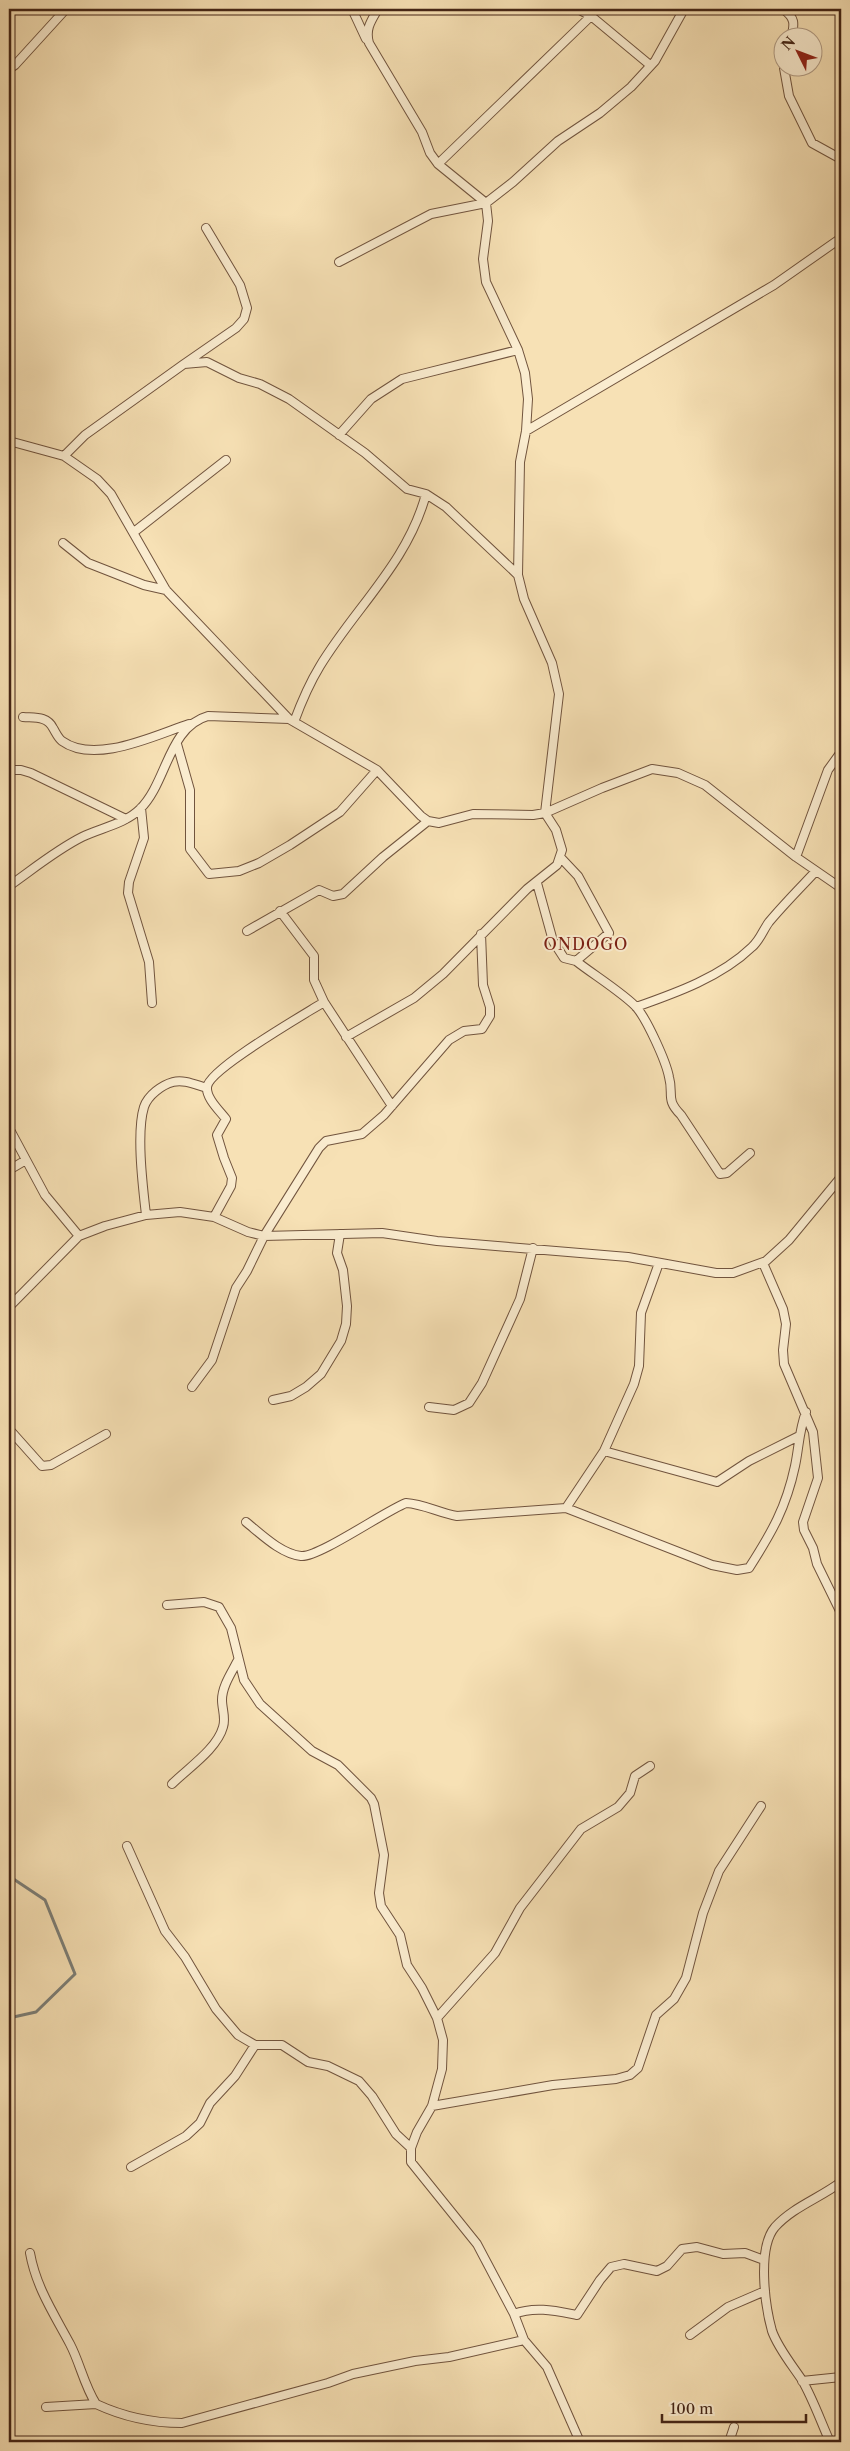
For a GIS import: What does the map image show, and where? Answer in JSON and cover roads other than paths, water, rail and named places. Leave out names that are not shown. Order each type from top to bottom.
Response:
[{"type":"street","points":[[9,68],[15,65],[55,18],[66,9]]},
{"type":"street","points":[[346,1037],[414,998],[443,974],[481,934],[557,865],[562,850],[556,830],[545,813],[559,694],[552,663],[524,599],[518,575],[520,462],[526,431],[528,400],[525,373],[518,350],[491,297],[486,282],[483,259],[488,221],[486,203],[438,164],[430,153],[422,132],[369,42],[362,34],[352,9]]},
{"type":"street","points":[[369,42],[367,34],[368,25],[378,9]]},
{"type":"street","points":[[578,9],[591,16],[650,65]]},
{"type":"street","points":[[340,262],[431,214],[486,203],[514,182],[558,141],[600,113],[619,97],[650,65],[684,9]]},
{"type":"street","points":[[783,9],[793,18],[795,22],[794,28]]},
{"type":"street","points":[[438,164],[591,16]]},
{"type":"street","points":[[786,78],[789,96],[812,142],[841,159]]},
{"type":"street","points":[[64,456],[85,435],[236,328],[244,319],[247,308],[240,285],[206,228]]},
{"type":"street","points":[[526,431],[774,285],[840,241]]},
{"type":"street","points":[[339,436],[371,399],[402,379],[518,350]]},
{"type":"street","points":[[184,364],[207,362],[239,378],[260,384],[289,399],[365,453],[407,488],[426,494],[467,525],[518,575]]},
{"type":"street","points":[[9,441],[64,456],[90,474],[111,494],[166,590],[291,721],[377,770],[428,821],[440,823],[472,814],[533,815],[545,813],[652,769],[678,773],[705,785],[796,857],[841,888]]},
{"type":"street","points":[[134,532],[226,460]]},
{"type":"street","points":[[291,721],[320,666],[394,566],[408,542],[421,513],[426,494]]},
{"type":"street","points":[[63,543],[88,563],[144,585],[166,590]]},
{"type":"street","points":[[23,717],[43,718],[50,722],[62,741],[87,749],[112,750],[208,716],[291,721]]},
{"type":"street","points":[[9,886],[80,838],[126,819],[140,808],[189,724]]},
{"type":"street","points":[[177,744],[190,790],[190,849],[209,874],[238,871],[259,863],[290,845],[340,812],[377,770]]},
{"type":"street","points":[[796,857],[828,770],[841,752]]},
{"type":"street","points":[[9,770],[31,773],[126,819]]},
{"type":"street","points":[[140,808],[144,838],[128,882],[128,894],[149,962],[152,1003]]},
{"type":"street","points":[[247,930],[320,890],[333,896],[343,894],[383,857],[428,821]]},
{"type":"street","points":[[560,858],[578,876],[609,933],[576,961]]},
{"type":"street","points":[[636,1007],[666,996],[738,960],[755,945],[768,923],[816,871]]},
{"type":"street","points":[[536,883],[553,941],[564,958],[576,961],[636,1007],[646,1024],[670,1078],[670,1099],[674,1108],[681,1115],[720,1174],[727,1172],[750,1152]]},
{"type":"street","points":[[280,911],[314,956],[314,980],[324,1002],[392,1106]]},
{"type":"street","points":[[192,1387],[212,1360],[236,1288],[247,1271],[264,1236],[319,1148],[326,1142],[362,1134],[392,1106],[449,1040],[464,1031],[482,1029],[487,1025],[490,1007],[483,984],[481,934]]},
{"type":"street","points":[[214,1217],[231,1186],[232,1178],[217,1135],[226,1119],[209,1097],[207,1088],[215,1074],[235,1059],[324,1002]]},
{"type":"street","points":[[146,1215],[142,1183],[141,1142],[144,1106],[151,1096],[172,1082],[183,1081],[207,1088]]},
{"type":"street","points":[[9,1128],[45,1195],[79,1236]]},
{"type":"street","points":[[9,1170],[26,1160]]},
{"type":"street","points":[[10,1303],[79,1236],[105,1226],[146,1215],[180,1212],[214,1217],[248,1232],[264,1236],[382,1233],[436,1241],[628,1257],[716,1273],[733,1273],[763,1263],[788,1240],[841,1177]]},
{"type":"street","points":[[273,1400],[292,1396],[321,1374],[341,1341],[346,1324],[347,1306],[343,1270],[337,1253],[340,1234]]},
{"type":"street","points":[[429,1407],[454,1410],[469,1403],[482,1383],[520,1299],[533,1248]]},
{"type":"street","points":[[566,1508],[604,1451],[634,1384],[639,1366],[641,1313],[659,1263]]},
{"type":"street","points":[[763,1263],[783,1309],[786,1324],[783,1350],[784,1364],[813,1432],[818,1478],[803,1522],[804,1530],[813,1548],[817,1564],[841,1613]]},
{"type":"street","points":[[246,1522],[284,1550],[302,1556],[320,1550],[406,1502],[420,1504],[440,1513],[457,1516],[566,1508],[712,1565],[737,1570],[749,1568],[775,1527],[788,1494],[799,1436],[806,1412]]},
{"type":"street","points":[[9,1429],[42,1466],[51,1465],[106,1434]]},
{"type":"street","points":[[604,1451],[717,1482],[749,1460],[799,1436]]},
{"type":"street","points":[[167,1605],[204,1602],[219,1608],[231,1628],[244,1680],[260,1704],[312,1751],[338,1765],[371,1798],[384,1855],[379,1893],[381,1906],[400,1935],[407,1965],[422,1988],[437,2018],[443,2040],[442,2069],[432,2106],[417,2132],[411,2148],[411,2162],[477,2244],[514,2314],[524,2340],[546,2366],[580,2442]]},
{"type":"street","points":[[172,1784],[210,1747],[219,1735],[223,1727],[224,1718],[222,1698],[238,1660]]},
{"type":"street","points":[[437,2018],[495,1952],[520,1908],[581,1829],[618,1807],[630,1793],[635,1776],[650,1766]]},
{"type":"street","points":[[432,2106],[553,2085],[616,2079],[630,2075],[638,2068],[656,2015],[674,1999],[686,1978],[703,1912],[719,1871],[761,1806]]},
{"type":"street","points":[[126,1846],[165,1931],[185,1957],[216,2009],[238,2035],[254,2045],[282,2045],[308,2062],[328,2066],[359,2081],[372,2096],[396,2134],[411,2148]]},
{"type":"street","points":[[131,2167],[186,2136],[200,2122],[210,2103],[235,2076],[254,2045]]},
{"type":"street","points":[[830,2442],[802,2381],[773,2332],[765,2291],[764,2260],[768,2242],[775,2228],[794,2212],[841,2182]]},
{"type":"street","points":[[514,2314],[522,2311],[548,2309],[577,2315],[600,2280],[611,2268],[624,2264],[657,2271],[667,2266],[682,2249],[698,2247],[723,2254],[745,2253],[764,2260]]},
{"type":"street","points":[[30,2253],[34,2275],[56,2321],[71,2345],[96,2404]]},
{"type":"street","points":[[690,2335],[728,2307],[765,2291]]},
{"type":"street","points":[[46,2407],[96,2404],[117,2414],[161,2423],[182,2423],[328,2383],[353,2374],[415,2361],[449,2357],[524,2340]]},
{"type":"street","points":[[802,2381],[841,2377]]},
{"type":"street","points":[[728,2442],[734,2427]]},
{"type":"waterway","points":[[9,1876],[45,1900],[75,1974],[36,2012],[9,2018]]},
{"type":"district","name":"ONDOGO","points":[[586,944]]}]
